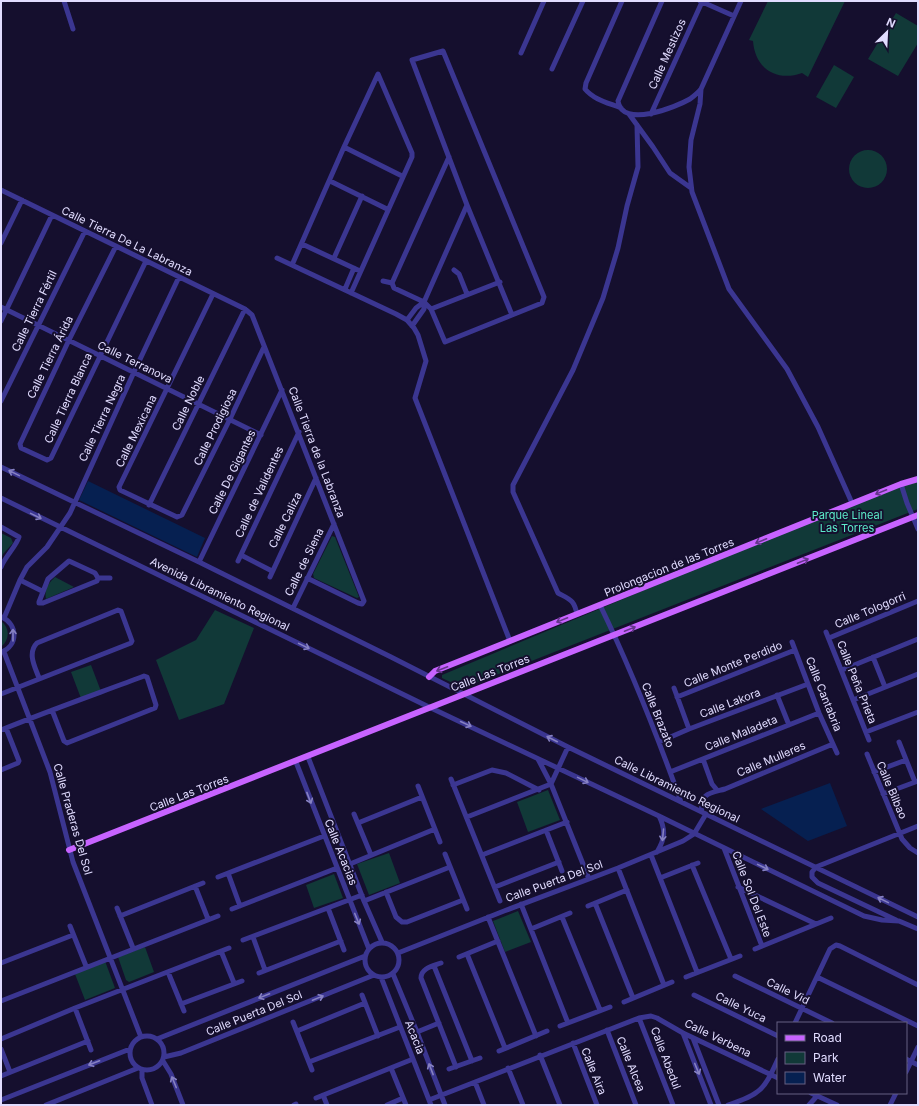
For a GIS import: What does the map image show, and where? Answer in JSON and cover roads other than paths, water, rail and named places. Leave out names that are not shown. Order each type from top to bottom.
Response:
[{"type":"main road","name":"Prolongacion de las Torres","points":[[429,676],[435,671],[852,503],[918,479]]},
{"type":"main road","name":"Calle Las Torres","points":[[69,850],[296,762],[916,516]]},
{"type":"street","points":[[64,1],[73,29]]},
{"type":"street","points":[[521,53],[544,1]]},
{"type":"street","points":[[552,69],[583,1]]},
{"type":"street","points":[[622,1],[586,83],[585,89],[589,94],[621,108],[629,114],[654,147],[670,173],[691,188]]},
{"type":"street","points":[[621,108],[618,101],[662,1]]},
{"type":"street","points":[[741,1],[702,89],[691,147],[689,167],[691,188],[730,289],[787,369],[818,427],[852,503]]},
{"type":"street","points":[[700,2],[734,16]]},
{"type":"street","name":"Calle Mestizos","points":[[651,114],[700,2]]},
{"type":"street","points":[[392,283],[394,288],[424,302],[431,309],[445,342],[542,303],[544,297],[443,51],[412,60],[467,205],[500,282],[512,315]]},
{"type":"street","points":[[292,265],[378,74],[412,153],[412,157],[387,209],[351,293]]},
{"type":"street","points":[[629,114],[651,114],[689,99],[702,89]]},
{"type":"street","points":[[577,614],[575,604],[558,593],[513,492],[513,485],[573,370],[603,298],[618,248],[626,206],[638,167],[637,125]]},
{"type":"street","points":[[344,147],[402,176]]},
{"type":"street","points":[[392,283],[449,157]]},
{"type":"street","points":[[330,181],[387,209]]},
{"type":"street","name":"Calle Tierra De La Labranza","points":[[1,190],[245,309]]},
{"type":"street","points":[[334,258],[362,196]]},
{"type":"street","points":[[1,243],[22,200]]},
{"type":"street","points":[[412,326],[424,310],[424,302],[467,205]]},
{"type":"street","points":[[1,321],[52,215]]},
{"type":"street","name":"Calle Tierra Fértil","points":[[1,401],[85,231]]},
{"type":"street","points":[[302,244],[360,271]]},
{"type":"street","name":"Calle Tierra Árida","points":[[51,458],[47,460],[21,448],[20,444],[69,340],[116,246]]},
{"type":"street","points":[[277,258],[345,289],[407,320],[418,335],[426,361],[415,398],[510,641]]},
{"type":"street","name":"Calle Tierra Blanca","points":[[51,458],[146,261]]},
{"type":"street","points":[[345,289],[354,268]]},
{"type":"street","points":[[454,270],[459,274],[467,294]]},
{"type":"street","name":"Calle Tierra Negra","points":[[60,528],[70,513],[179,277]]},
{"type":"street","points":[[383,281],[392,283]]},
{"type":"street","points":[[431,309],[500,282]]},
{"type":"street","name":"Calle Mexicana","points":[[150,504],[120,490],[119,487],[213,294]]},
{"type":"street","points":[[407,320],[416,308],[424,302]]},
{"type":"street","name":"Calle Terranova","points":[[1,306],[261,435]]},
{"type":"street","name":"Calle Tierra de la Labranza","points":[[245,309],[252,315],[364,601],[362,604],[358,603],[307,578]]},
{"type":"street","name":"Calle Noble","points":[[150,504],[245,309]]},
{"type":"street","name":"Calle Prodigiosa","points":[[150,504],[178,517],[182,515],[230,420],[264,347]]},
{"type":"street","name":"Calle De Gigantes","points":[[199,562],[282,390]]},
{"type":"street","name":"Calle de Validentes","points":[[238,561],[298,432]]},
{"type":"street","name":"Avenida Libramiento Regional","points":[[1,467],[199,562],[429,676]]},
{"type":"street","name":"Calle Caliza","points":[[270,577],[316,478]]},
{"type":"street","points":[[901,484],[907,503],[916,516],[918,529]]},
{"type":"street","name":"Avenida Libramiento Regional","points":[[1,498],[431,708]]},
{"type":"street","name":"Calle de Siena","points":[[292,608],[334,524]]},
{"type":"street","points":[[1,527],[18,535],[19,538],[1,567]]},
{"type":"street","points":[[2,652],[12,644],[14,632],[9,621],[2,617],[27,566],[47,547],[60,528]]},
{"type":"street","points":[[241,555],[272,571]]},
{"type":"street","points":[[98,578],[95,573],[69,561],[48,579],[42,591],[39,603],[97,580],[98,578],[110,578]]},
{"type":"street","points":[[20,580],[42,591]]},
{"type":"street","name":"Calle Tologorri","points":[[829,638],[918,601]]},
{"type":"street","name":"Calle Brazato","points":[[600,605],[615,635],[659,742],[681,802]]},
{"type":"street","points":[[1,694],[131,643],[132,641],[121,611],[118,610],[37,643],[33,648],[31,656],[39,678]]},
{"type":"street","name":"Calle Peña Prieta","points":[[826,632],[869,740]]},
{"type":"street","points":[[842,670],[918,639]]},
{"type":"street","name":"Calle Cantabria","points":[[792,642],[819,713],[837,753]]},
{"type":"street","name":"Calle Monte Perdido","points":[[678,697],[796,650]]},
{"type":"street","name":"Calle Praderas Del Sol","points":[[2,652],[50,772],[69,850],[141,1037]]},
{"type":"street","points":[[873,657],[886,687]]},
{"type":"street","points":[[853,700],[918,674]]},
{"type":"street","points":[[1,770],[18,763],[19,761],[4,729],[28,719],[52,710],[145,676],[147,677],[156,705],[155,708],[67,743],[64,741],[52,710]]},
{"type":"street","name":"Calle Libramiento Regional","points":[[429,676],[463,695],[568,747],[918,917]]},
{"type":"street","name":"Calle Lakora","points":[[659,742],[808,684]]},
{"type":"street","points":[[674,688],[690,729]]},
{"type":"street","points":[[778,695],[789,725]]},
{"type":"street","points":[[431,708],[659,816],[864,916],[900,922]]},
{"type":"street","points":[[866,732],[918,712]]},
{"type":"street","name":"Calle Maladeta","points":[[670,772],[819,713]]},
{"type":"street","points":[[883,794],[916,782],[899,742]]},
{"type":"street","name":"Calle Mulleres","points":[[704,813],[700,804],[704,796],[717,790],[725,789],[833,744]]},
{"type":"street","points":[[467,817],[551,784],[568,747]]},
{"type":"street","name":"Calle Bilbao","points":[[867,754],[899,833],[905,844],[918,853]]},
{"type":"street","name":"Calle Acacias","points":[[308,756],[364,901],[382,942]]},
{"type":"street","points":[[538,758],[551,784],[589,879]]},
{"type":"street","points":[[703,759],[712,784],[717,790]]},
{"type":"street","points":[[874,772],[906,760]]},
{"type":"street","name":"Calle Acacias","points":[[296,762],[369,948]]},
{"type":"street","points":[[453,785],[492,770],[506,773],[539,790]]},
{"type":"street","points":[[450,779],[467,817],[500,901]]},
{"type":"street","points":[[418,786],[440,842]]},
{"type":"street","points":[[358,823],[422,797]]},
{"type":"street","name":"Calle Puerta Del Sol","points":[[398,952],[654,854],[683,841],[694,834],[704,813]]},
{"type":"street","points":[[354,814],[371,855]]},
{"type":"street","points":[[659,816],[664,832],[662,843],[654,854],[660,878],[697,972]]},
{"type":"street","points":[[482,855],[567,822]]},
{"type":"street","points":[[918,826],[816,867],[812,872],[812,877],[818,884],[918,929]]},
{"type":"street","points":[[350,864],[435,829]]},
{"type":"street","points":[[546,830],[562,871]]},
{"type":"street","points":[[218,877],[324,836]]},
{"type":"street","name":"Calle Sol Del Este","points":[[724,848],[762,946]]},
{"type":"street","points":[[445,854],[467,909]]},
{"type":"street","points":[[495,887],[559,862]]},
{"type":"street","points":[[660,878],[698,863]]},
{"type":"street","points":[[692,865],[731,959]]},
{"type":"street","points":[[364,901],[450,867]]},
{"type":"street","points":[[232,910],[337,868]]},
{"type":"street","points":[[618,868],[664,985]]},
{"type":"street","points":[[228,873],[240,906]]},
{"type":"street","points":[[120,916],[203,883]]},
{"type":"street","points":[[195,886],[208,919]]},
{"type":"street","points":[[738,887],[816,924]]},
{"type":"street","points":[[588,906],[627,890]]},
{"type":"street","points":[[386,892],[396,917],[402,922],[407,922],[463,900]]},
{"type":"street","points":[[243,940],[362,895]]},
{"type":"street","points":[[595,903],[633,998]]},
{"type":"street","points":[[521,904],[568,1023]]},
{"type":"street","points":[[116,908],[133,948]]},
{"type":"street","points":[[328,908],[344,950]]},
{"type":"street","points":[[531,929],[570,913]]},
{"type":"street","points":[[1,1001],[86,966],[218,916]]},
{"type":"street","points":[[562,916],[600,1010]]},
{"type":"street","points":[[488,917],[536,1036]]},
{"type":"street","name":"Calle Sol Del Este","points":[[755,949],[831,918]]},
{"type":"street","points":[[70,926],[86,966]]},
{"type":"street","points":[[1,963],[74,935]]},
{"type":"street","points":[[253,937],[265,970]]},
{"type":"street","points":[[259,973],[341,941]]},
{"type":"street","points":[[458,957],[498,941]]},
{"type":"street","points":[[382,942],[392,945],[398,952],[400,962],[396,971],[386,977],[374,975],[367,969],[365,960],[365,956],[369,948],[382,942]]},
{"type":"street","points":[[795,1022],[830,949],[833,946],[840,946],[918,985]]},
{"type":"street","points":[[1,1039],[75,1008],[229,948]]},
{"type":"street","points":[[221,951],[234,983]]},
{"type":"street","points":[[467,954],[505,1048]]},
{"type":"street","name":"Calle Puerta Del Sol","points":[[157,1039],[365,956]]},
{"type":"street","points":[[686,977],[740,956]]},
{"type":"street","points":[[442,963],[423,972],[421,978],[456,1067]]},
{"type":"street","points":[[434,966],[472,1061]]},
{"type":"street","points":[[168,972],[184,1011]]},
{"type":"street","points":[[393,974],[446,1105]]},
{"type":"street","name":"Calle Puerta Del Sol","points":[[164,1059],[374,975]]},
{"type":"street","name":"Calle Vid","points":[[735,976],[830,1022]]},
{"type":"street","name":"Acacia","points":[[381,977],[430,1103]]},
{"type":"street","points":[[817,977],[918,1026]]},
{"type":"street","points":[[181,1004],[242,981]]},
{"type":"street","points":[[624,1002],[672,982]]},
{"type":"street","points":[[362,995],[378,1036]]},
{"type":"street","name":"Calle Yuca","points":[[694,995],[777,1036]]},
{"type":"street","points":[[297,1031],[365,1003]]},
{"type":"street","points":[[560,1026],[610,1007]]},
{"type":"street","points":[[75,1008],[91,1050]]},
{"type":"street","name":"Calle Verbena","points":[[639,1018],[651,1016],[663,1021],[693,1038],[777,1078]]},
{"type":"street","points":[[430,1103],[442,1095],[508,1068],[639,1018]]},
{"type":"street","name":"Calle Abedul","points":[[639,1018],[673,1105]]},
{"type":"street","points":[[293,1022],[312,1070]]},
{"type":"street","points":[[417,1032],[439,1024]]},
{"type":"street","points":[[310,1062],[400,1027]]},
{"type":"street","name":"Calle Alcea","points":[[607,1030],[636,1105]]},
{"type":"street","points":[[499,1051],[547,1032]]},
{"type":"street","points":[[683,1033],[711,1105]]},
{"type":"street","points":[[152,1105],[140,1069],[131,1060],[130,1049],[132,1044],[141,1037],[146,1036],[157,1039],[164,1047],[164,1059],[183,1105]]},
{"type":"street","points":[[693,1038],[719,1105]]},
{"type":"street","points":[[1,1076],[88,1041]]},
{"type":"street","name":"Calle Aira","points":[[573,1043],[597,1105]]},
{"type":"street","points":[[918,1047],[908,1061],[918,1065]]},
{"type":"street","points":[[1,1049],[10,1072]]},
{"type":"street","points":[[1,1100],[130,1049]]},
{"type":"street","points":[[540,1055],[560,1105]]},
{"type":"street","points":[[449,1069],[480,1058]]},
{"type":"street","points":[[46,1105],[140,1069],[154,1070],[164,1059]]},
{"type":"street","points":[[316,1098],[413,1059]]},
{"type":"street","points":[[728,1105],[757,1093],[771,1075],[777,1061]]},
{"type":"street","points":[[391,1068],[406,1105]]},
{"type":"street","points":[[508,1068],[523,1105]]},
{"type":"street","points":[[475,1082],[484,1105]]},
{"type":"street","points":[[813,1094],[837,1105]]},
{"type":"street","points":[[890,1105],[895,1094]]},
{"type":"street","points":[[323,1095],[327,1105]]},
{"type":"street","points":[[810,1105],[817,1096]]},
{"type":"street","points":[[387,1105],[403,1098]]},
{"type":"water","points":[[88,481],[205,538],[197,557],[79,500]]},
{"type":"water","points":[[830,783],[847,826],[808,841],[761,809]]},
{"type":"park label","name":"Parque Lineal Las Torres","points":[[847,521]]}]
